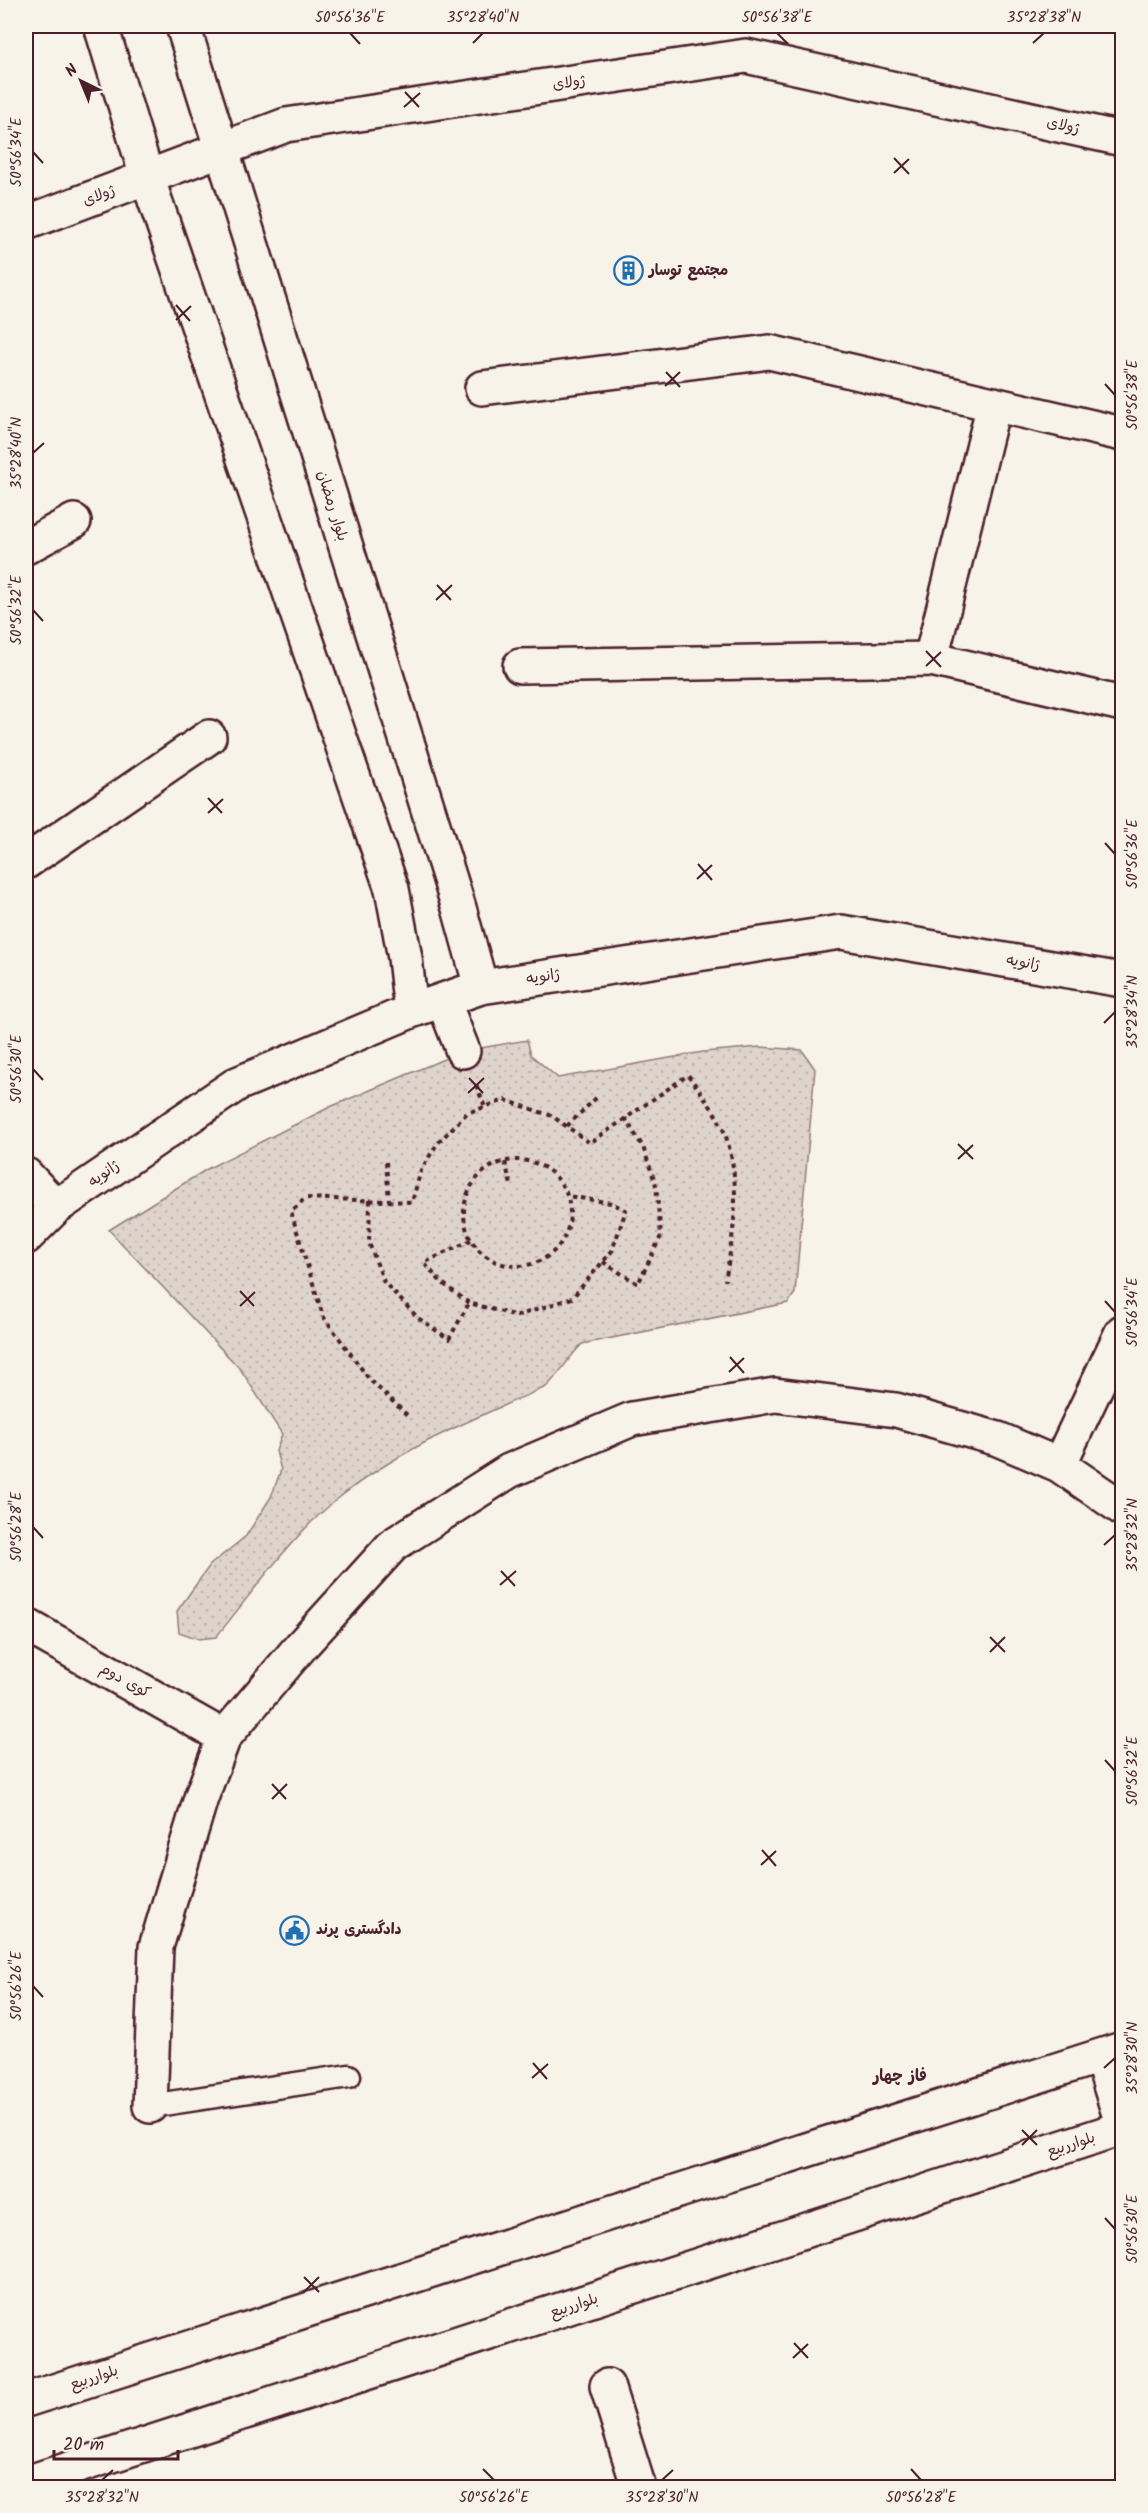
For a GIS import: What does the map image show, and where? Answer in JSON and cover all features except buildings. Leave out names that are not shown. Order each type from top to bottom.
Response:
[{"type":"street","points":[[101,26],[147,177],[392,889],[405,958],[411,1011]]},
{"type":"street","name":"بلوار رمضان","points":[[183,26],[459,908],[481,987]]},
{"type":"street","name":"ژولای","points":[[26,224],[286,125],[746,56],[1122,139]]},
{"type":"street","points":[[482,388],[769,352],[1122,434]]},
{"type":"street","points":[[931,659],[994,404]]},
{"type":"street","points":[[26,547],[74,521]]},
{"type":"street","points":[[520,666],[931,659],[1122,704]]},
{"type":"street","points":[[26,862],[209,737]]},
{"type":"street","name":"ژانویه","points":[[26,1237],[56,1208],[237,1084],[411,1011],[481,987],[841,932],[1122,980]]},
{"type":"street","points":[[443,1000],[463,1051]]},
{"type":"street","points":[[26,1175],[56,1208]]},
{"type":"street","points":[[1059,1465],[1122,1332]]},
{"type":"street","points":[[150,2106],[156,1947],[201,1798],[224,1737],[302,1645],[393,1545],[509,1471],[632,1419],[775,1395],[896,1410],[998,1439],[1059,1465],[1122,1508]]},
{"type":"street","name":"کوی دوم","points":[[26,1624],[224,1737]]},
{"type":"street","points":[[1112,2052],[1122,2126]]},
{"type":"street","name":"بلوارربیع","points":[[26,2400],[1112,2052]]},
{"type":"street","name":"بلوارربیع","points":[[26,2483],[1122,2126]]},
{"type":"street","points":[[607,2386],[639,2487]]},
{"type":"lane","points":[[150,2106],[349,2076]]},
{"type":"path","points":[[407,1415],[369,1379],[323,1316],[291,1212],[305,1198],[412,1202],[422,1170],[437,1144],[467,1113],[505,1100],[552,1116],[590,1143],[688,1076],[708,1102],[725,1134],[734,1178],[735,1225],[725,1281]]},
{"type":"path","points":[[567,1126],[599,1095]]},
{"type":"path","points":[[603,1262],[638,1284],[661,1236],[656,1185],[643,1147],[626,1118]]},
{"type":"path","points":[[531,1161],[546,1168],[560,1180],[568,1196],[571,1213],[568,1231],[560,1246],[547,1258],[531,1265],[513,1267],[496,1263],[482,1253],[471,1240],[464,1223],[464,1206],[470,1189],[480,1174],[505,1162],[531,1161]]},
{"type":"path","points":[[386,1162],[389,1201]]},
{"type":"path","points":[[505,1162],[511,1185]]},
{"type":"path","points":[[471,1240],[424,1263],[441,1282],[469,1303],[517,1316],[572,1298],[612,1251],[626,1210],[611,1203],[568,1196]]},
{"type":"path","points":[[370,1200],[369,1243],[384,1282],[418,1318],[449,1339],[469,1303]]},
{"type":"shaded area","points":[[527,1040],[531,1055],[558,1078],[703,1052],[760,1047],[802,1050],[815,1069],[795,1293],[788,1303],[582,1344],[546,1387],[439,1435],[363,1479],[340,1497],[305,1528],[216,1637],[199,1639],[179,1632],[177,1611],[210,1565],[246,1536],[271,1497],[281,1470],[276,1451],[282,1434],[241,1370],[109,1230],[207,1169],[330,1107],[463,1051]]},
{"type":"place","name":"مجتمع توسار","points":[[628,271]]},
{"type":"place","name":"دادگستری پرند","points":[[295,1930]]},
{"type":"district","name":"فاز چهار","points":[[900,2076]]}]
